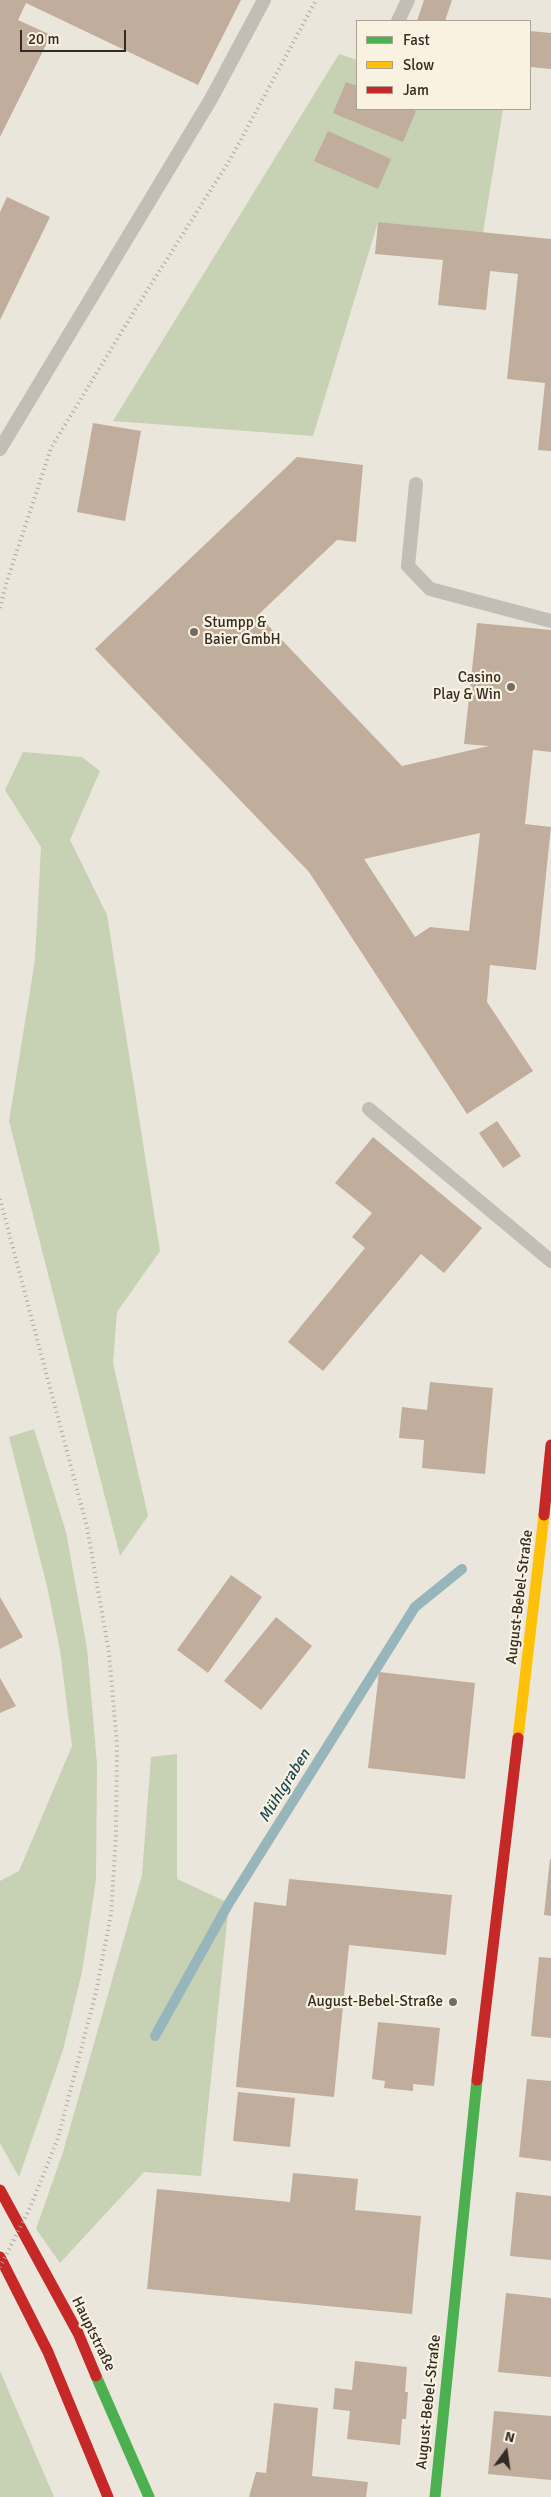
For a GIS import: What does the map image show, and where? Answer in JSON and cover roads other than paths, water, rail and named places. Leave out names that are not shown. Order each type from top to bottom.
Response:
[{"type":"street","name":"August-Bebel-Straße","points":[[435,2497],[484,2005],[537,1585],[551,1445]]},
{"type":"street","name":"Hauptstraße","points":[[0,2190],[78,2333],[149,2497]]},
{"type":"street","points":[[0,2257],[48,2352],[108,2497]]},
{"type":"lane","points":[[0,449],[211,99],[264,0]]},
{"type":"lane","points":[[398,20],[408,0]]},
{"type":"lane","points":[[416,484],[408,566],[430,590],[551,621]]},
{"type":"lane","points":[[369,1109],[551,1261]]},
{"type":"waterway","name":"Mühlgraben","points":[[155,2036],[229,1903],[415,1607],[462,1569]]},
{"type":"railway","points":[[0,608],[6,584],[51,448],[231,158],[316,0]]},
{"type":"railway","points":[[0,1199],[87,1527],[109,1653],[117,1745],[116,1834],[111,1914],[96,1992],[58,2138],[30,2208],[0,2267]]},
{"type":"place","name":"Stumpp & Baier GmbH","points":[[194,632]]},
{"type":"place","name":"Casino Play & Win","points":[[511,687]]},
{"type":"place","name":"August-Bebel-Straße","points":[[453,2002]]}]
